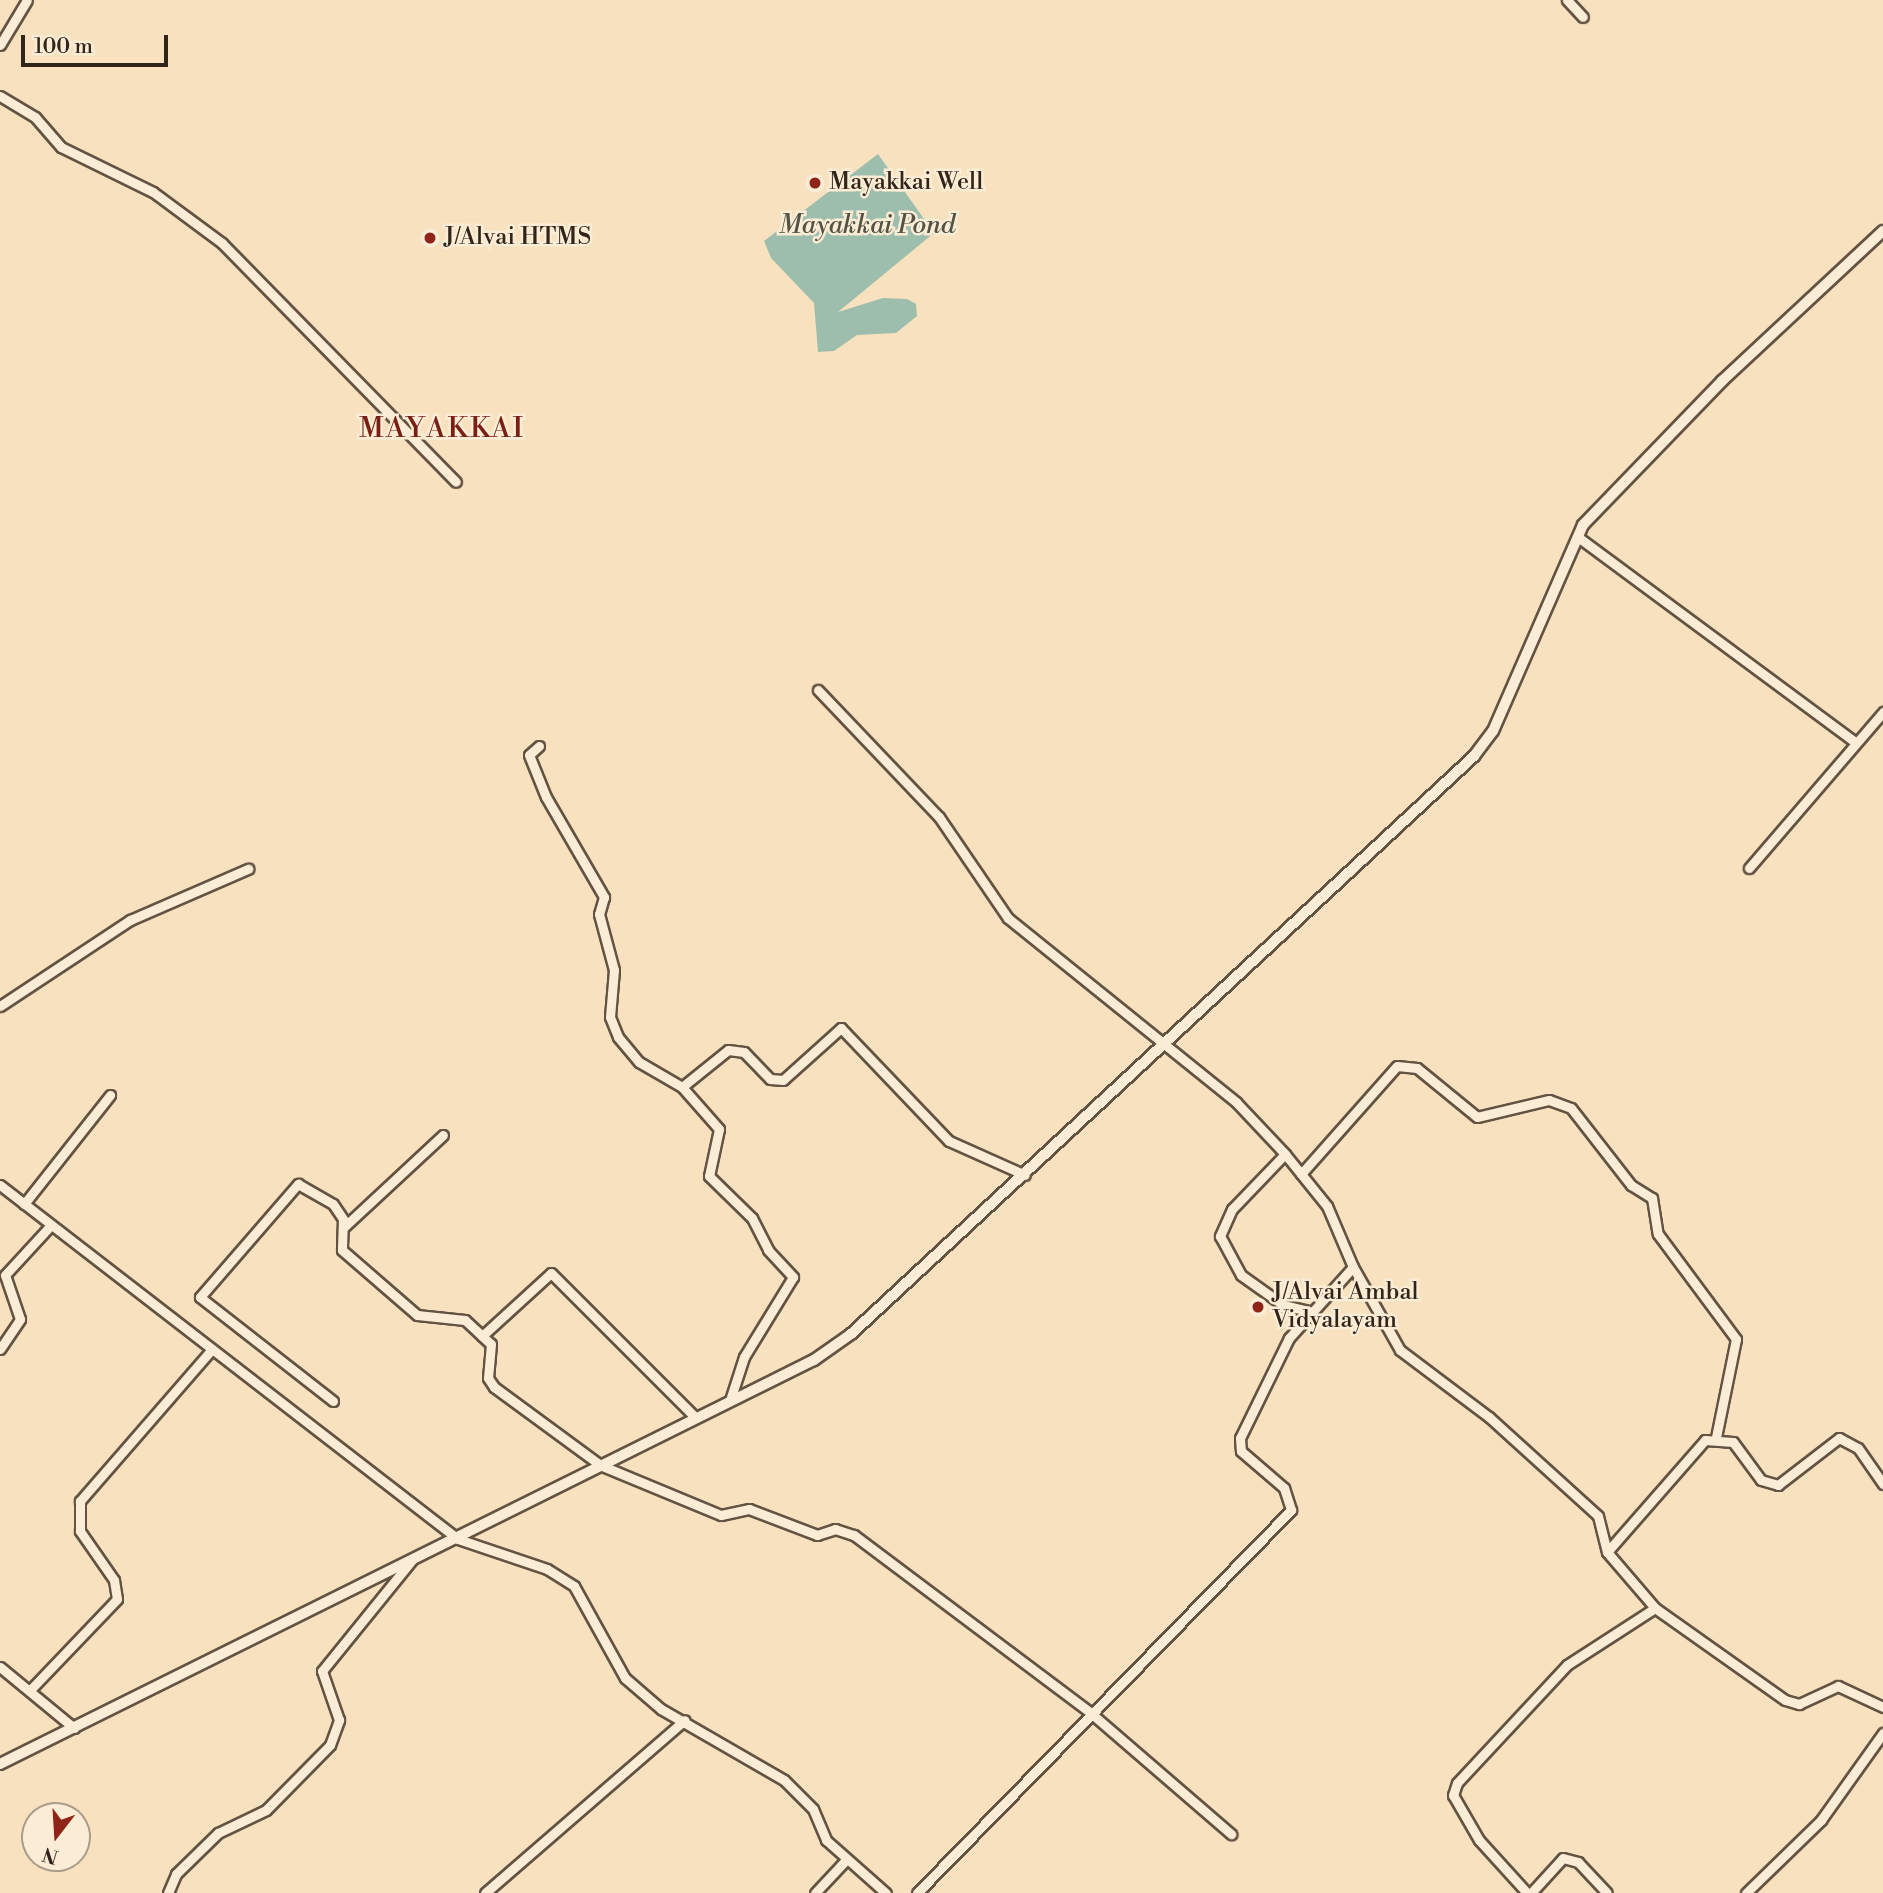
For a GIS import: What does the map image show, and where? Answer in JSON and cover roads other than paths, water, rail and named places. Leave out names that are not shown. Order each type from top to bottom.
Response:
[{"type":"street","points":[[0,45],[27,0]]},
{"type":"street","points":[[1567,0],[1583,17]]},
{"type":"street","points":[[0,96],[35,117],[61,147],[153,192],[222,243],[456,482]]},
{"type":"street","points":[[0,1764],[814,1360],[851,1334],[1165,1048],[1474,756],[1493,731],[1578,537],[1722,381],[1883,231]]},
{"type":"street","points":[[1578,537],[1855,741]]},
{"type":"street","points":[[818,690],[939,817],[1008,918],[1053,948],[1165,1048],[1236,1102],[1285,1154],[1327,1206],[1353,1267],[1400,1350],[1489,1417],[1598,1516],[1606,1552],[1655,1608],[1785,1700],[1799,1704],[1838,1686],[1883,1707]]},
{"type":"street","points":[[1749,868],[1855,741],[1883,712]]},
{"type":"street","points":[[540,746],[529,755],[546,797],[604,897],[599,914],[614,971],[610,1017],[618,1037],[639,1062],[682,1087],[719,1129],[709,1176],[752,1218],[768,1250],[793,1277],[744,1357],[730,1400]]},
{"type":"street","points":[[0,1006],[130,920],[248,869]]},
{"type":"street","points":[[682,1087],[728,1050],[744,1052],[770,1079],[783,1080],[798,1073],[841,1028],[949,1141],[1025,1175]]},
{"type":"street","points":[[1301,1174],[1397,1066],[1417,1068],[1477,1116],[1549,1100],[1571,1108],[1631,1185],[1652,1198],[1658,1234],[1736,1339],[1716,1437]]},
{"type":"street","points":[[24,1204],[110,1095]]},
{"type":"street","points":[[344,1227],[443,1135]]},
{"type":"street","points":[[1285,1154],[1232,1209],[1220,1236],[1241,1275],[1283,1305],[1309,1311]]},
{"type":"street","points":[[0,1185],[458,1539],[547,1569],[574,1587],[625,1678],[685,1720],[784,1780],[813,1809],[826,1840],[845,1861],[886,1893]]},
{"type":"street","points":[[333,1401],[200,1297],[295,1185],[332,1204],[344,1227],[342,1250],[417,1315],[432,1320],[449,1314],[482,1336],[494,1358],[488,1378],[494,1387],[600,1465],[721,1515],[749,1509],[817,1535],[835,1529],[854,1535],[1092,1714],[1231,1834]]},
{"type":"street","points":[[0,1349],[20,1319],[5,1275],[51,1224]]},
{"type":"street","points":[[916,1893],[1291,1510],[1284,1488],[1241,1451],[1240,1438],[1309,1311],[1353,1267]]},
{"type":"street","points":[[482,1336],[551,1273],[695,1417]]},
{"type":"street","points":[[32,1688],[117,1599],[114,1580],[80,1531],[80,1500],[212,1349]]},
{"type":"street","points":[[1606,1552],[1706,1440],[1716,1437],[1732,1442],[1761,1480],[1778,1485],[1839,1438],[1858,1448],[1883,1484]]},
{"type":"street","points":[[168,1893],[176,1874],[218,1833],[266,1810],[330,1745],[339,1720],[322,1671],[412,1560]]},
{"type":"street","points":[[1607,1893],[1578,1862],[1563,1858],[1529,1893],[1479,1840],[1453,1796],[1457,1783],[1567,1665],[1655,1608]]},
{"type":"street","points":[[0,1667],[32,1688],[74,1728]]},
{"type":"street","points":[[485,1893],[685,1720]]},
{"type":"street","points":[[1746,1893],[1821,1820],[1883,1733]]},
{"type":"street","points":[[815,1893],[845,1861]]},
{"type":"water","name":"Mayakkai Pond","points":[[878,154],[934,233],[838,312],[883,298],[907,299],[916,304],[917,316],[896,333],[857,335],[834,351],[818,352],[814,303],[771,258],[764,241]]},
{"type":"place","name":"Mayakkai Well","points":[[815,183]]},
{"type":"place","name":"J/Alvai HTMS","points":[[430,238]]},
{"type":"place","name":"J/Alvai Ambal Vidyalayam","points":[[1258,1307]]},
{"type":"district","name":"MAYAKKAI","points":[[442,429]]}]
